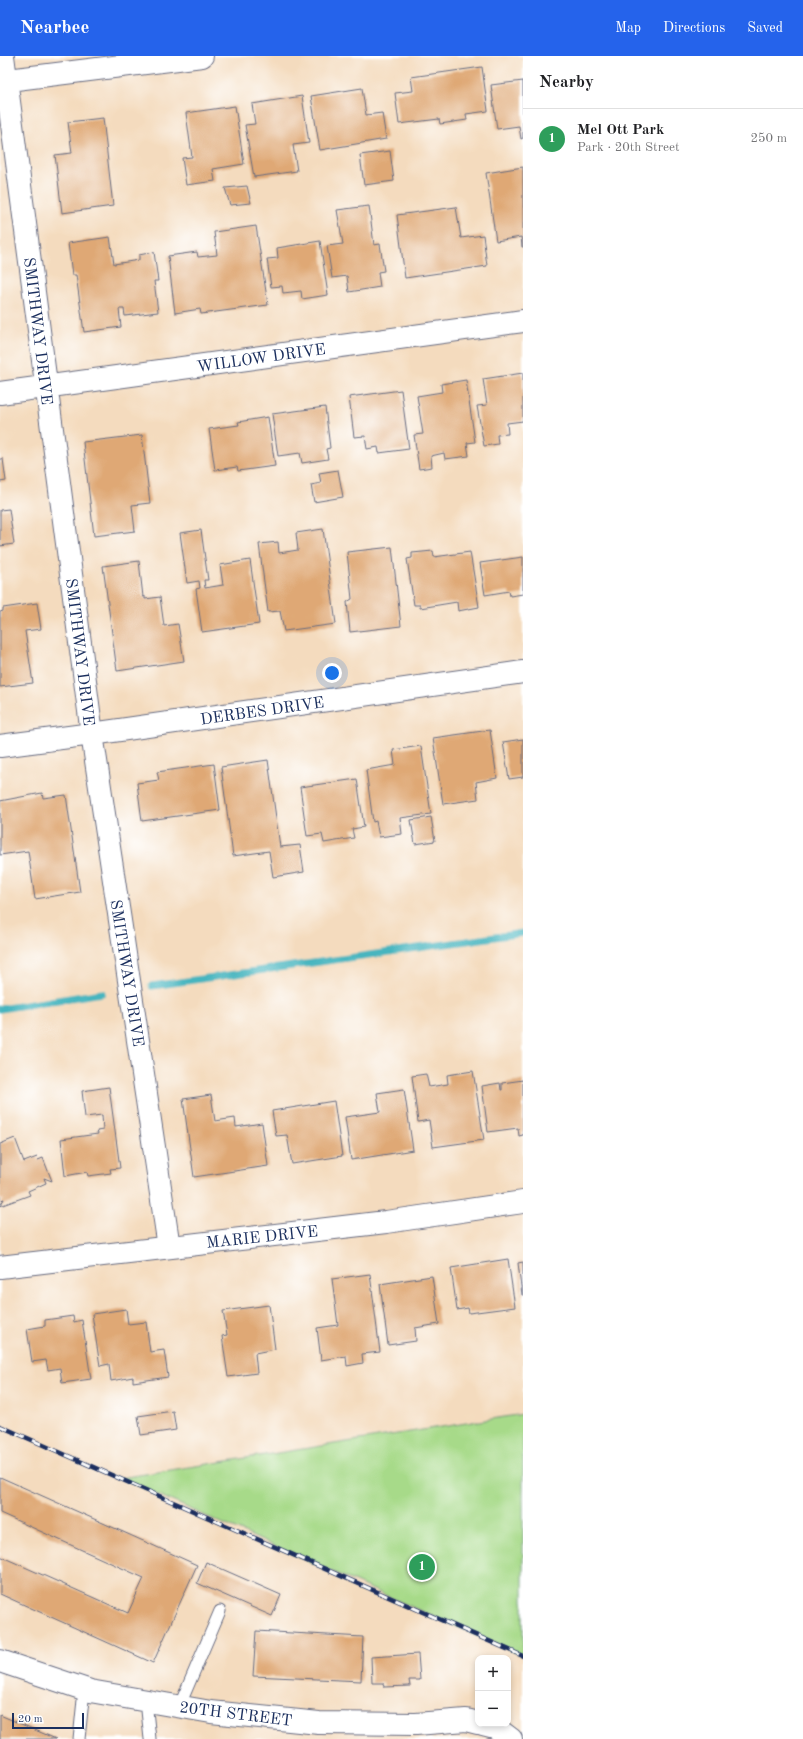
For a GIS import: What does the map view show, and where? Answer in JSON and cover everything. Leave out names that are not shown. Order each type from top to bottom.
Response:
[{"type":"street","name":"SMITHWAY DRIVE","points":[[3,56],[3,81],[46,386],[92,734],[169,1247]]},
{"type":"street","points":[[3,81],[202,56]]},
{"type":"street","name":"WILLOW DRIVE","points":[[0,393],[523,321]]},
{"type":"street","name":"DERBES DRIVE","points":[[0,746],[523,672]]},
{"type":"street","name":"MARIE DRIVE","points":[[0,1267],[386,1222],[523,1202]]},
{"type":"street","name":"20TH STREET","points":[[0,1661],[84,1690],[211,1712],[319,1722],[416,1724],[466,1720],[475,1722]]},
{"type":"street","points":[[495,1727],[511,1739]]},
{"type":"lane","points":[[179,1707],[220,1611]]},
{"type":"lane","points":[[79,1739],[84,1690]]},
{"type":"lane","points":[[146,1701],[150,1739]]},
{"type":"green space","points":[[523,1414],[523,1656],[120,1478]]},
{"type":"building","points":[[482,67],[488,111],[466,114],[467,120],[440,124],[439,119],[399,124],[395,93],[413,91],[411,77]]},
{"type":"building","points":[[523,81],[523,138],[521,139],[519,126],[497,129],[491,85]]},
{"type":"building","points":[[362,88],[366,115],[382,113],[386,139],[320,150],[311,96]]},
{"type":"building","points":[[302,96],[309,143],[293,145],[297,171],[254,177],[245,125],[255,124],[252,104]]},
{"type":"building","points":[[235,106],[244,164],[213,169],[215,181],[186,185],[182,158],[192,157],[186,113]]},
{"type":"building","points":[[103,118],[113,206],[62,213],[55,155],[72,153],[68,122]]},
{"type":"building","points":[[390,151],[394,181],[364,185],[360,155]]},
{"type":"building","points":[[523,167],[522,247],[521,237],[496,241],[486,173]]},
{"type":"building","points":[[247,186],[251,203],[230,205],[225,188]]},
{"type":"building","points":[[369,206],[374,245],[380,244],[384,271],[378,272],[380,287],[349,292],[347,276],[332,278],[327,246],[343,244],[337,210]]},
{"type":"building","points":[[456,207],[461,238],[483,235],[487,266],[405,278],[397,215]]},
{"type":"building","points":[[256,226],[268,305],[201,314],[200,309],[175,313],[168,256],[197,252],[198,257],[217,255],[214,232]]},
{"type":"building","points":[[110,237],[114,264],[139,260],[139,255],[154,252],[158,281],[154,281],[158,312],[125,316],[124,309],[119,309],[121,327],[84,332],[76,275],[72,275],[68,243]]},
{"type":"building","points":[[320,241],[328,295],[302,299],[301,291],[283,293],[282,286],[271,287],[267,259],[278,258],[277,248]]},
{"type":"building","points":[[523,373],[523,421],[507,423],[508,434],[497,435],[498,444],[484,446],[477,406],[487,405],[483,379]]},
{"type":"building","points":[[466,380],[475,442],[467,443],[469,456],[445,459],[444,453],[431,456],[432,467],[419,469],[414,435],[423,434],[417,396],[442,392],[441,384]]},
{"type":"building","points":[[401,390],[409,449],[379,453],[378,447],[367,449],[365,436],[354,437],[349,397]]},
{"type":"building","points":[[325,407],[330,448],[326,449],[328,459],[302,463],[300,453],[278,456],[272,414]]},
{"type":"building","points":[[268,417],[275,466],[238,471],[237,467],[215,470],[209,429],[239,425],[238,422]]},
{"type":"building","points":[[142,435],[150,503],[132,505],[135,531],[94,536],[83,442]]},
{"type":"building","points":[[0,459],[3,459],[6,481],[0,482]]},
{"type":"building","points":[[338,470],[343,497],[314,502],[311,485],[321,483],[319,473]]},
{"type":"building","points":[[9,509],[14,544],[0,546],[0,510]]},
{"type":"building","points":[[323,529],[336,624],[284,631],[280,611],[268,612],[259,544],[278,542],[279,553],[298,550],[296,533]]},
{"type":"building","points":[[201,530],[208,580],[204,580],[205,588],[223,585],[220,565],[250,560],[259,624],[202,632],[196,589],[200,588],[199,581],[187,583],[180,533]]},
{"type":"building","points":[[392,547],[401,626],[350,632],[347,602],[352,599],[347,552]]},
{"type":"building","points":[[433,551],[434,557],[470,552],[479,607],[458,611],[457,602],[420,608],[420,605],[414,605],[407,559],[412,558],[412,553]]},
{"type":"building","points":[[523,557],[523,594],[510,596],[509,591],[485,595],[480,563]]},
{"type":"building","points":[[139,561],[143,597],[145,596],[145,599],[160,597],[164,626],[178,624],[184,661],[117,671],[103,566]]},
{"type":"building","points":[[37,603],[41,629],[25,631],[33,683],[0,687],[0,612],[3,611],[3,608]]},
{"type":"building","points":[[490,730],[497,778],[476,782],[478,799],[443,804],[433,738]]},
{"type":"building","points":[[523,739],[523,777],[509,779],[503,742]]},
{"type":"building","points":[[421,746],[431,814],[400,818],[402,834],[379,837],[376,821],[373,822],[366,770],[395,765],[393,750]]},
{"type":"building","points":[[268,760],[280,847],[300,845],[304,872],[273,877],[269,851],[233,856],[221,767]]},
{"type":"building","points":[[214,764],[220,810],[142,821],[137,783],[159,780],[157,772]]},
{"type":"building","points":[[357,779],[364,827],[352,829],[354,838],[324,843],[322,834],[307,836],[300,787]]},
{"type":"building","points":[[42,793],[43,798],[66,795],[80,892],[35,899],[28,851],[0,855],[0,801]]},
{"type":"building","points":[[431,817],[435,841],[415,844],[411,820]]},
{"type":"building","points":[[473,1071],[484,1140],[433,1147],[429,1120],[418,1122],[412,1076],[426,1074],[429,1087],[448,1084],[447,1075]]},
{"type":"building","points":[[523,1080],[523,1135],[519,1136],[518,1128],[488,1132],[482,1086],[500,1083],[502,1090],[502,1083]]},
{"type":"building","points":[[109,1087],[120,1168],[110,1169],[111,1173],[88,1176],[87,1172],[65,1176],[61,1139],[98,1134],[97,1131],[103,1130],[102,1115],[85,1117],[82,1091]]},
{"type":"building","points":[[404,1089],[413,1150],[351,1160],[345,1117],[380,1112],[377,1093]]},
{"type":"building","points":[[211,1095],[215,1121],[235,1118],[236,1127],[262,1123],[268,1166],[194,1177],[183,1099]]},
{"type":"building","points":[[334,1101],[342,1156],[292,1164],[287,1135],[276,1136],[272,1111]]},
{"type":"building","points":[[15,1138],[24,1162],[37,1157],[38,1160],[43,1158],[52,1181],[44,1178],[46,1183],[28,1191],[30,1195],[0,1206],[4,1199],[1,1200],[0,1198],[0,1144]]},
{"type":"building","points":[[508,1259],[515,1307],[469,1313],[468,1308],[457,1310],[451,1268]]},
{"type":"building","points":[[523,1262],[523,1295],[522,1295],[518,1263]]},
{"type":"building","points":[[370,1274],[380,1352],[362,1354],[363,1363],[347,1366],[346,1356],[321,1360],[317,1328],[338,1325],[332,1279]]},
{"type":"building","points":[[432,1276],[439,1324],[415,1328],[416,1341],[388,1345],[380,1284]]},
{"type":"building","points":[[269,1305],[275,1349],[255,1353],[257,1373],[228,1377],[222,1336],[227,1335],[223,1311]]},
{"type":"building","points":[[126,1309],[128,1324],[146,1322],[150,1352],[164,1350],[168,1377],[133,1382],[133,1377],[111,1381],[109,1364],[100,1366],[92,1314]]},
{"type":"building","points":[[73,1316],[74,1322],[82,1320],[91,1379],[62,1383],[60,1368],[48,1370],[46,1360],[32,1362],[27,1329],[45,1326],[45,1320]]},
{"type":"building","points":[[173,1411],[176,1430],[141,1435],[138,1416]]},
{"type":"building","points":[[0,1477],[197,1565],[153,1663],[0,1594],[0,1556],[128,1613],[144,1578],[0,1513]]},
{"type":"building","points":[[206,1562],[281,1595],[272,1616],[197,1583]]},
{"type":"building","points":[[256,1631],[363,1637],[361,1681],[253,1676]]},
{"type":"building","points":[[418,1654],[420,1680],[409,1680],[410,1686],[384,1687],[383,1683],[372,1683],[371,1657]]},
{"type":"building","points":[[0,1715],[56,1739],[0,1739]]},
{"type":"waterway","points":[[152,986],[523,933]]},
{"type":"waterway","points":[[0,1009],[102,993]]},
{"type":"railway","points":[[0,1426],[523,1656]]},
{"type":"place","name":"Mel Ott Park","points":[[422,1567]]}]
